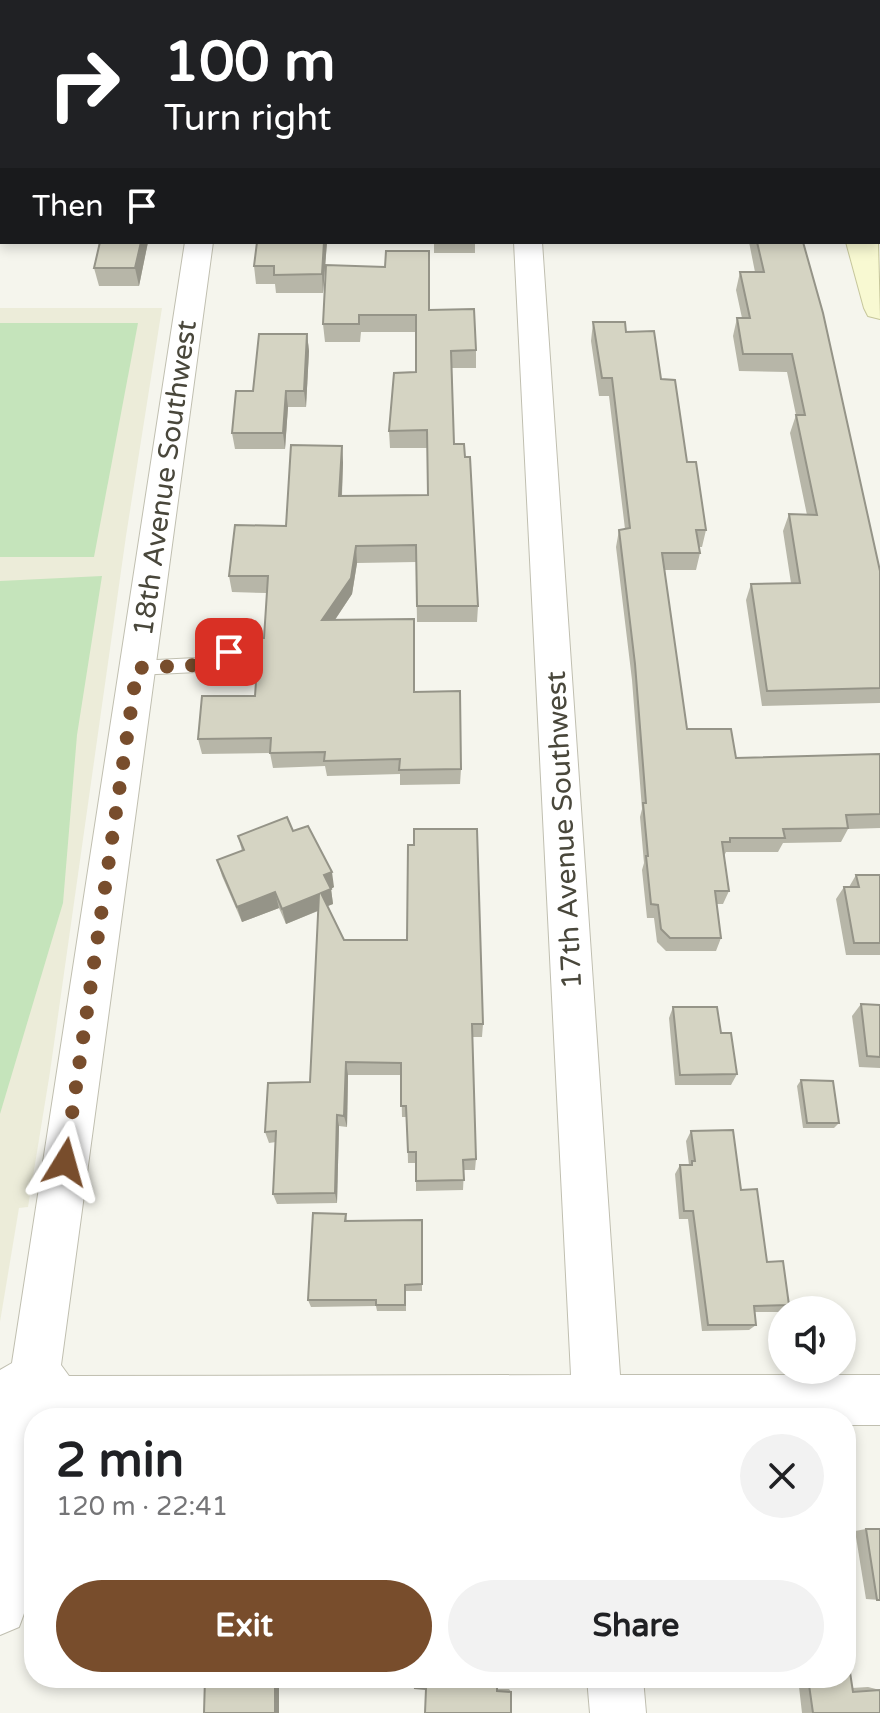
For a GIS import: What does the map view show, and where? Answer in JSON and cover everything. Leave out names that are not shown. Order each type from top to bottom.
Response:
[{"type":"street","name":"18th Avenue Southwest","points":[[28,1408],[199,244]]},
{"type":"street","name":"17th Avenue Southwest","points":[[528,244],[598,1408]]},
{"type":"street","points":[[863,244],[880,308]]},
{"type":"street","points":[[654,1408],[880,1400]]},
{"type":"street","name":"18th Avenue Southwest","points":[[0,1608],[24,1437]]},
{"type":"street","points":[[616,1688],[618,1713]]},
{"type":"lane","points":[[137,668],[197,665],[229,652]]},
{"type":"shaded area","points":[[0,308],[162,308],[126,536],[50,1072],[28,1207],[19,1208],[0,1322]]},
{"type":"green space","points":[[0,323],[138,323],[94,557],[0,557]]},
{"type":"green space","points":[[102,576],[77,735],[63,903],[0,1114],[0,581]]},
{"type":"building","points":[[100,244],[141,244],[135,268],[94,268]]},
{"type":"building","points":[[257,244],[324,244],[322,274],[274,275],[274,266],[254,266]]},
{"type":"building","points":[[757,244],[804,244],[823,313],[880,571],[880,688],[767,691],[751,584],[800,583],[789,514],[817,515],[796,415],[805,415],[792,354],[743,354],[737,318],[750,318],[740,272],[764,272]]},
{"type":"building","points":[[386,251],[429,251],[429,310],[474,309],[476,350],[451,351],[454,444],[464,444],[465,457],[470,457],[478,606],[417,606],[416,545],[356,546],[351,578],[322,620],[414,619],[414,692],[460,691],[461,769],[399,770],[400,759],[324,761],[325,752],[270,753],[271,738],[198,739],[202,696],[255,696],[259,638],[264,638],[268,576],[229,576],[235,525],[286,526],[291,445],[342,446],[339,496],[428,495],[427,430],[389,431],[394,373],[416,372],[416,315],[359,315],[359,324],[323,324],[326,265],[385,267]]},
{"type":"building","points":[[593,322],[625,322],[626,332],[654,331],[661,379],[675,380],[687,462],[696,462],[706,530],[696,530],[700,553],[662,553],[687,729],[731,729],[736,758],[880,754],[880,814],[846,815],[848,828],[783,829],[785,838],[730,838],[730,842],[722,842],[729,891],[715,891],[721,938],[670,938],[661,929],[658,905],[651,904],[635,664],[619,530],[630,528],[612,378],[602,378]]},
{"type":"building","points":[[259,334],[307,334],[304,391],[286,391],[283,433],[232,433],[236,391],[253,391]]},
{"type":"building","points":[[287,817],[293,831],[308,826],[332,872],[324,875],[331,889],[321,893],[344,940],[407,940],[408,845],[414,845],[414,829],[477,829],[483,1024],[472,1024],[476,1159],[463,1160],[464,1180],[416,1181],[416,1152],[408,1152],[406,1106],[401,1106],[401,1063],[346,1062],[344,1116],[337,1115],[335,1193],[273,1194],[276,1131],[265,1132],[268,1083],[310,1082],[319,894],[282,909],[275,892],[237,907],[217,860],[244,850],[238,836]]},
{"type":"building","points":[[856,875],[880,875],[880,943],[854,943],[844,887],[859,887]]},
{"type":"building","points":[[861,1004],[880,1005],[880,1057],[867,1056]]},
{"type":"building","points":[[673,1007],[717,1007],[721,1033],[731,1033],[737,1074],[680,1075]]},
{"type":"building","points":[[801,1080],[833,1081],[839,1123],[807,1123]]},
{"type":"building","points":[[733,1130],[741,1190],[757,1189],[767,1262],[783,1261],[788,1296],[768,1296],[768,1306],[754,1306],[756,1325],[708,1325],[693,1211],[684,1211],[680,1165],[692,1165],[695,1161],[691,1131]]},
{"type":"building","points":[[313,1213],[346,1214],[345,1221],[422,1220],[422,1284],[405,1285],[405,1305],[376,1305],[376,1300],[308,1300]]},
{"type":"building","points":[[866,1529],[880,1529],[880,1600],[877,1600]]},
{"type":"building","points":[[205,1688],[275,1688],[275,1713],[204,1713]]},
{"type":"building","points":[[415,1688],[497,1688],[497,1691],[511,1692],[511,1713],[425,1713],[426,1689]]},
{"type":"building","points":[[809,1688],[852,1688],[853,1692],[880,1690],[880,1713],[813,1713]]},
{"type":"route","points":[[65,1162],[137,668],[197,665],[229,652]]}]
